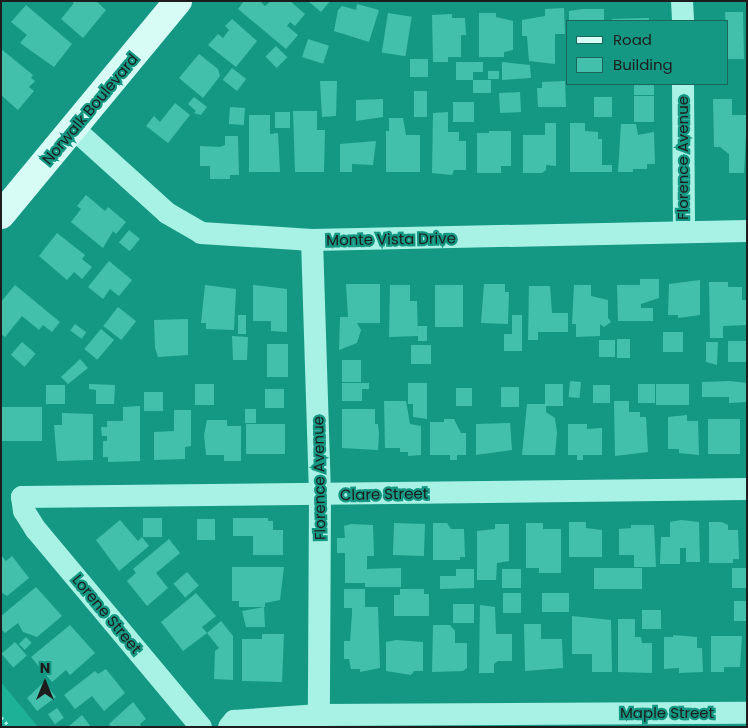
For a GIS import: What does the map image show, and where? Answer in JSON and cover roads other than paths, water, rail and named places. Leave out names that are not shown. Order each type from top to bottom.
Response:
[{"type":"main road","name":"Norwalk Boulevard","points":[[1,215],[178,1]]},
{"type":"street","points":[[682,1],[682,20]]},
{"type":"street","name":"Florence Avenue","points":[[683,85],[684,232]]},
{"type":"street","name":"Monte Vista Drive","points":[[73,128],[167,213],[201,233],[312,240],[747,231]]},
{"type":"street","name":"Florence Avenue","points":[[312,240],[320,495],[319,715]]},
{"type":"street","name":"Clare Street","points":[[22,497],[747,489]]},
{"type":"street","name":"Lorene Street","points":[[22,497],[24,511],[36,530],[201,727]]},
{"type":"street","name":"Maple Street","points":[[229,727],[234,722],[319,715],[747,713]]}]
